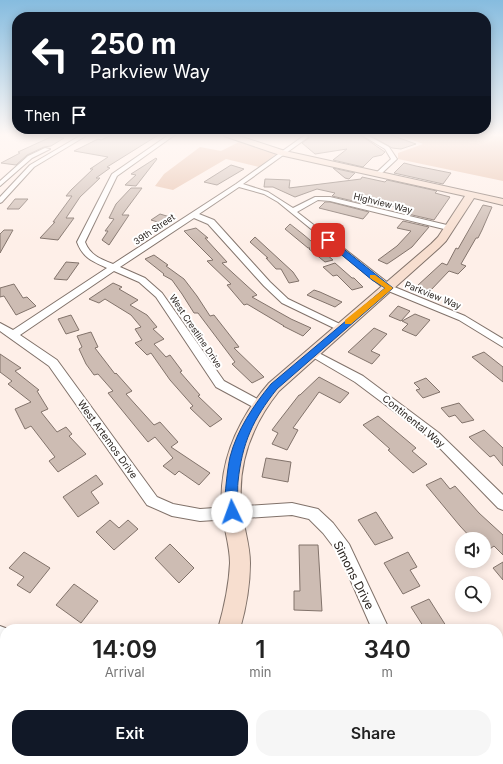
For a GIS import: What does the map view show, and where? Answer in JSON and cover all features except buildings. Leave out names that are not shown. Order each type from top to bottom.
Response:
[{"type":"street","points":[[0,184],[16,170]]},
{"type":"street","points":[[0,201],[29,170]]},
{"type":"street","name":"West Crestline Drive","points":[[121,170],[114,175],[84,232],[81,242],[85,252],[98,261],[142,280],[159,295],[220,384],[259,405]]},
{"type":"street","name":"39th Street","points":[[14,335],[260,170]]},
{"type":"street","points":[[358,170],[503,202]]},
{"type":"street","points":[[378,174],[383,170]]},
{"type":"street","name":"Parkview Way","points":[[238,185],[266,193],[280,201],[389,288],[462,318],[503,344]]},
{"type":"street","points":[[230,624],[235,608],[240,563],[231,496],[235,458],[244,431],[259,405],[274,386],[389,288],[435,246],[471,195]]},
{"type":"street","name":"Highview Way","points":[[293,211],[317,198],[330,199],[448,228]]},
{"type":"street","points":[[194,215],[211,222],[267,284],[285,301],[342,328]]},
{"type":"street","name":"West Artemos Drive","points":[[0,326],[53,363],[152,501],[172,510],[200,515],[232,512]]},
{"type":"street","name":"Continental Way","points":[[313,353],[360,379],[435,436],[503,504]]},
{"type":"street","name":"Simons Drive","points":[[232,512],[292,509],[313,513],[328,528],[344,549],[379,624]]},
{"type":"shaded area","points":[[170,170],[208,170],[173,190],[155,186],[164,174]]},
{"type":"shaded area","points":[[449,170],[503,170],[503,181]]},
{"type":"slow traffic","points":[[348,322],[389,288],[373,277]]},
{"type":"route","points":[[232,512],[231,496],[235,458],[244,431],[265,396],[274,386],[389,288],[328,240]]}]
